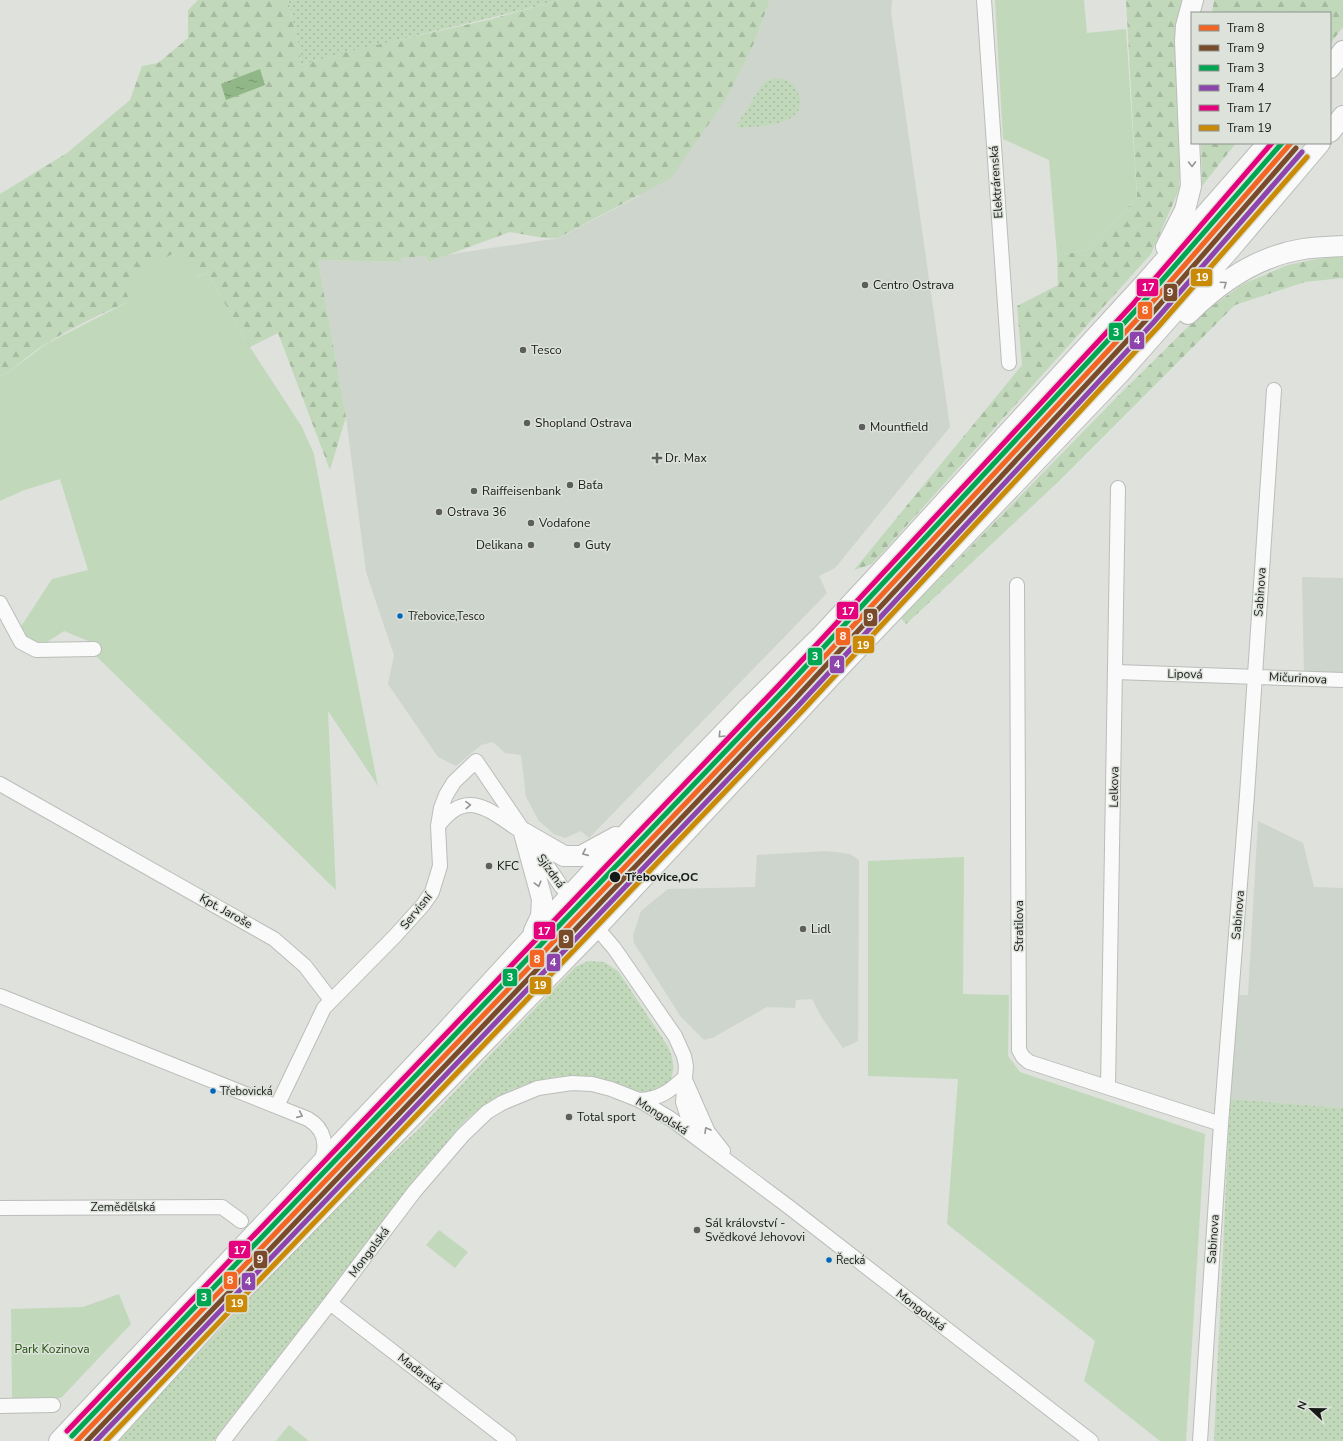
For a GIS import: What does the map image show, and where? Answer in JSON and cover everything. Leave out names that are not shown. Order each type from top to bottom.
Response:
[{"type":"main road","points":[[1146,282],[1178,226],[1191,190],[1191,152],[1185,41],[1188,19],[1193,0]]},
{"type":"main road","points":[[1201,12],[1205,0]]},
{"type":"main road","points":[[1331,67],[1343,51]]},
{"type":"main road","points":[[1331,131],[1343,116]]},
{"type":"main road","points":[[59,1441],[318,1167],[529,941],[632,828],[748,707],[827,629],[1006,437],[1146,282],[1267,144]]},
{"type":"main road","points":[[104,1441],[214,1319],[597,927],[837,670],[1120,373],[1232,248],[1319,144]]},
{"type":"main road","points":[[1120,373],[1208,296],[1247,269],[1268,259],[1292,252],[1343,246]]},
{"type":"main road","points":[[524,833],[564,856],[582,856],[632,828]]},
{"type":"main road","points":[[524,833],[542,899],[541,916],[529,941]]},
{"type":"street","name":"Elektrárenská","points":[[984,0],[1009,363]]},
{"type":"street","name":"Sabinova","points":[[1200,1441],[1221,1124],[1247,795],[1274,390]]},
{"type":"street","name":"Lelkova","points":[[1108,1087],[1118,488]]},
{"type":"street","name":"Stratilova","points":[[1017,585],[1019,1050],[1023,1057],[1029,1062],[1221,1124]]},
{"type":"street","points":[[0,603],[21,642],[36,650],[94,649]]},
{"type":"street","name":"Lipová","points":[[1116,672],[1254,676]]},
{"type":"street","name":"Mičurinova","points":[[1254,676],[1343,680]]},
{"type":"street","name":"Sjízdná","points":[[476,761],[561,886],[614,948],[674,1036],[684,1056],[686,1066],[685,1077]]},
{"type":"street","name":"Servisní","points":[[331,1000],[382,950],[428,899],[434,889],[440,871],[438,826],[440,812],[448,790],[457,778],[476,761]]},
{"type":"street","name":"Kpt. Jaroše","points":[[0,784],[274,939],[305,966],[331,1000]]},
{"type":"street","points":[[438,826],[453,810],[464,805],[477,805],[488,809],[524,833]]},
{"type":"street","points":[[0,996],[172,1066],[308,1119],[318,1126],[323,1136],[325,1146],[318,1167]]},
{"type":"street","points":[[277,1106],[320,1015],[331,1000]]},
{"type":"street","points":[[639,1100],[660,1097],[667,1093],[685,1077]]},
{"type":"street","points":[[685,1077],[683,1102],[694,1136]]},
{"type":"street","points":[[685,1077],[696,1107],[708,1132],[740,1171]]},
{"type":"street","name":"Mongolská","points":[[223,1441],[414,1192],[463,1136],[487,1112],[502,1103],[538,1088],[572,1083],[603,1086],[639,1100],[671,1119],[1091,1441]]},
{"type":"street","name":"Zemědělská","points":[[0,1208],[222,1207],[241,1221]]},
{"type":"street","name":"Maďarská","points":[[330,1303],[509,1441]]},
{"type":"street","points":[[0,1406],[53,1405]]},
{"type":"shaded area","points":[[770,0],[892,0],[891,12],[950,427],[835,568],[819,576],[827,593],[589,838],[581,831],[565,838],[554,834],[539,821],[526,797],[521,755],[505,753],[493,742],[481,745],[456,766],[438,757],[388,684],[394,655],[366,572],[346,417],[318,260],[400,262],[400,258],[426,256],[428,262],[446,255],[559,238],[639,196],[754,43]]},
{"type":"shaded area","points":[[1302,577],[1343,578],[1343,676],[1304,674]]},
{"type":"shaded area","points":[[1258,821],[1303,843],[1314,887],[1343,888],[1343,1108],[1230,1099],[1237,995],[1248,995]]},
{"type":"shaded area","points":[[827,851],[850,854],[859,860],[858,1041],[843,1048],[822,1018],[812,999],[796,1000],[795,1008],[767,1007],[712,1038],[704,1040],[681,1017],[634,943],[633,936],[641,911],[668,889],[755,887],[757,855]]},
{"type":"green space","points":[[198,0],[288,0],[300,53],[301,65],[358,49],[492,19],[559,0],[770,0],[754,43],[726,99],[671,178],[558,238],[544,238],[510,232],[428,262],[426,256],[400,258],[401,262],[318,260],[346,417],[330,470],[278,333],[250,347],[207,273],[145,295],[105,312],[41,347],[5,375],[0,376],[0,194],[67,153],[130,100],[142,66],[158,63],[188,38],[188,10]]},
{"type":"green space","points":[[288,0],[559,0],[301,65],[300,53]]},
{"type":"green space","points":[[995,0],[1084,0],[1087,33],[1126,29],[1137,197],[1089,250],[1057,255],[1049,160],[1003,139]]},
{"type":"green space","points":[[1126,0],[1183,0],[1179,190],[1151,254],[872,564],[854,570],[1022,365],[1017,306],[1058,285],[1057,255],[1089,250],[1137,197]]},
{"type":"green space","points":[[1214,0],[1343,0],[1343,27],[1331,43],[1331,12],[1212,12]]},
{"type":"green space","points":[[780,78],[792,84],[798,92],[800,106],[796,114],[779,123],[739,128],[737,125],[763,83],[772,79]]},
{"type":"green space","points":[[1201,144],[1235,144],[1202,186]]},
{"type":"green space","points":[[180,250],[196,277],[207,273],[250,347],[302,427],[314,454],[378,786],[328,711],[336,890],[95,655],[93,643],[64,631],[41,646],[25,637],[20,628],[52,579],[88,570],[60,479],[22,491],[0,501],[0,376],[5,375],[46,344],[130,301],[121,281]]},
{"type":"green space","points":[[1343,256],[1343,278],[1305,282],[1235,305],[1057,483],[906,624],[901,618],[1120,394],[1200,315],[1243,284],[1288,265],[1317,259]]},
{"type":"green space","points":[[964,857],[963,994],[1009,995],[1008,1056],[1020,1072],[1205,1134],[1186,1441],[1160,1441],[1084,1381],[1095,1341],[947,1224],[958,1079],[868,1076],[868,861]]},
{"type":"green space","points":[[588,961],[604,962],[618,971],[670,1051],[673,1070],[669,1081],[659,1089],[644,1092],[601,1079],[583,1076],[564,1076],[528,1084],[493,1100],[464,1122],[438,1152],[213,1441],[115,1441],[347,1195],[419,1129],[575,967]]},
{"type":"green space","points":[[1230,1099],[1343,1108],[1343,1441],[1214,1441]]},
{"type":"green space","points":[[439,1230],[468,1252],[455,1268],[426,1245]]},
{"type":"green space","name":"Park Kozinova","points":[[119,1294],[131,1324],[61,1398],[12,1399],[11,1309],[83,1307]]},
{"type":"green space","points":[[289,1425],[309,1441],[276,1441]]},
{"type":"water","points":[[260,69],[265,85],[226,100],[221,84]]},
{"type":"tram line","name":"17","points":[[67,1431],[779,685],[1133,304],[1271,144]]},
{"type":"tram line","name":"3","points":[[72,1436],[784,690],[1138,308],[1281,144]]},
{"type":"tram line","name":"8","points":[[77,1441],[789,695],[1143,313],[1290,144]]},
{"type":"tram line","name":"9","points":[[87,1441],[794,700],[1148,318],[1296,148]]},
{"type":"tram line","name":"4","points":[[96,1441],[799,705],[1153,323],[1302,152]]},
{"type":"tram line","name":"19","points":[[106,1441],[804,709],[1158,327],[1307,157]]},
{"type":"place","name":"Centro Ostrava","points":[[865,285]]},
{"type":"place","name":"Tesco","points":[[523,350]]},
{"type":"place","name":"Shopland Ostrava","points":[[527,423]]},
{"type":"place","name":"Mountfield","points":[[862,427]]},
{"type":"place","name":"Dr. Max","points":[[657,458]]},
{"type":"place","name":"Baťa","points":[[570,485]]},
{"type":"place","name":"Raiffeisenbank","points":[[474,491]]},
{"type":"place","name":"Ostrava 36","points":[[439,512]]},
{"type":"place","name":"Vodafone","points":[[531,523]]},
{"type":"place","name":"Delikana","points":[[531,545]]},
{"type":"place","name":"Guty","points":[[577,545]]},
{"type":"place","name":"Třebovice,Tesco","points":[[400,616]]},
{"type":"place","name":"KFC","points":[[489,866]]},
{"type":"place","name":"Třebovice,OC","points":[[615,877]]},
{"type":"place","name":"Lidl","points":[[803,929]]},
{"type":"place","name":"Třebovická","points":[[213,1091]]},
{"type":"place","name":"Total sport","points":[[569,1117]]},
{"type":"place","name":"Sál království - Svědkové Jehovovi","points":[[697,1230]]},
{"type":"place","name":"Řecká","points":[[829,1260]]}]
